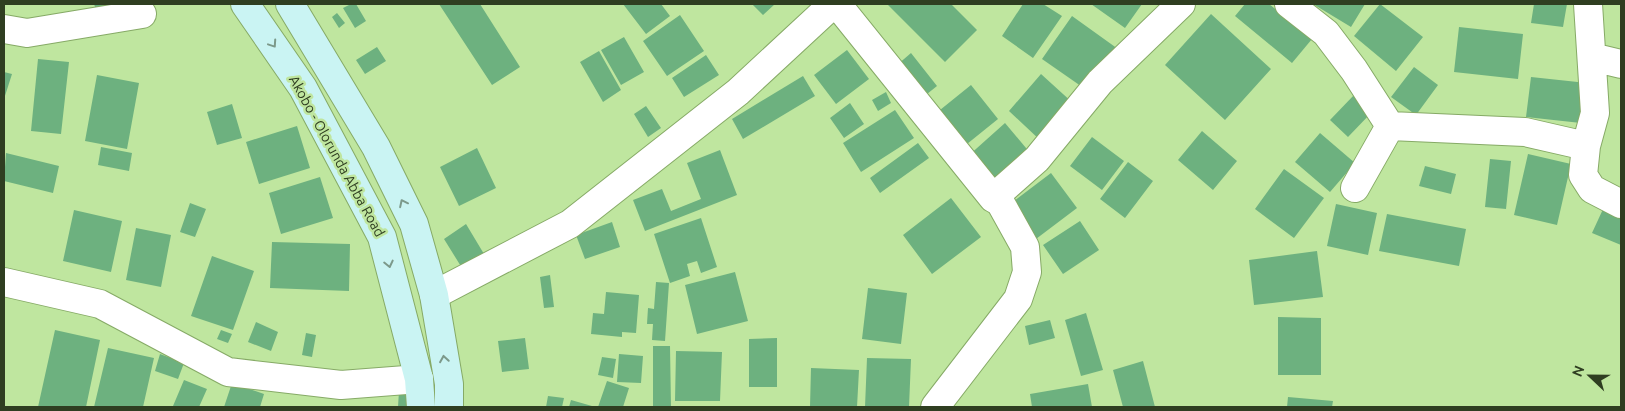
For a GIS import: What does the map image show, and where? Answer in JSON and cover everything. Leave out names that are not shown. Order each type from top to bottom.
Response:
[{"type":"main road","name":"Akobo - Olorunda Abba Road","points":[[245,4],[303,88],[382,237],[418,378],[421,407]]},
{"type":"main road","points":[[290,4],[376,147],[414,224],[434,295],[449,384],[449,407]]},
{"type":"street","points":[[434,295],[570,224],[738,92],[833,4]]},
{"type":"street","points":[[837,4],[993,198],[1000,202],[1026,247],[1027,272],[1018,298],[935,407]]},
{"type":"street","points":[[993,198],[1037,159],[1100,82],[1181,4]]},
{"type":"street","points":[[1289,4],[1326,33],[1354,70],[1390,126]]},
{"type":"street","points":[[1588,4],[1596,114],[1586,146],[1583,175],[1592,189],[1621,204]]},
{"type":"street","points":[[4,29],[27,33],[142,14]]},
{"type":"street","points":[[1592,58],[1621,64]]},
{"type":"street","points":[[1390,126],[1525,132],[1586,146]]},
{"type":"street","points":[[1355,188],[1390,126]]},
{"type":"street","points":[[4,282],[100,304],[228,372],[341,385],[418,378]]},
{"type":"street","points":[[958,377],[961,407]]},
{"type":"building","points":[[94,4],[139,4],[99,18]]},
{"type":"building","points":[[356,4],[366,21],[355,28],[343,8]]},
{"type":"building","points":[[439,4],[480,4],[520,67],[492,85]]},
{"type":"building","points":[[623,4],[661,4],[670,16],[646,34]]},
{"type":"building","points":[[752,4],[775,4],[763,15]]},
{"type":"building","points":[[887,4],[951,4],[977,30],[945,62]]},
{"type":"building","points":[[1023,4],[1043,4],[1062,16],[1033,58],[1002,36]]},
{"type":"building","points":[[1091,4],[1142,4],[1125,28]]},
{"type":"building","points":[[1245,4],[1269,4],[1312,39],[1292,63],[1235,16]]},
{"type":"building","points":[[1313,4],[1365,4],[1351,27]]},
{"type":"building","points":[[1380,4],[1423,37],[1396,71],[1354,36]]},
{"type":"building","points":[[1534,4],[1567,4],[1563,27],[1531,23]]},
{"type":"building","points":[[337,13],[345,23],[339,28],[332,17]]},
{"type":"building","points":[[1211,14],[1271,69],[1225,120],[1165,65]]},
{"type":"building","points":[[680,15],[704,51],[667,76],[643,41]]},
{"type":"building","points":[[1072,16],[1118,49],[1088,91],[1042,59]]},
{"type":"building","points":[[1459,27],[1523,34],[1518,79],[1454,72]]},
{"type":"building","points":[[624,37],[644,72],[621,85],[601,50]]},
{"type":"building","points":[[377,47],[386,61],[365,74],[356,60]]},
{"type":"building","points":[[847,50],[869,79],[836,104],[814,75]]},
{"type":"building","points":[[599,51],[621,90],[603,102],[580,62]]},
{"type":"building","points":[[911,53],[937,86],[922,98],[897,65]]},
{"type":"building","points":[[706,55],[719,75],[684,97],[672,78]]},
{"type":"building","points":[[38,59],[69,62],[61,134],[31,131]]},
{"type":"building","points":[[1414,67],[1438,85],[1416,115],[1391,97]]},
{"type":"building","points":[[4,72],[12,74],[4,99]]},
{"type":"building","points":[[1041,74],[1074,104],[1041,141],[1009,111]]},
{"type":"building","points":[[97,75],[139,83],[127,149],[85,141]]},
{"type":"building","points":[[803,76],[815,96],[743,139],[732,119]]},
{"type":"building","points":[[1531,77],[1587,83],[1581,123],[1526,117]]},
{"type":"building","points":[[971,85],[998,119],[967,144],[940,110]]},
{"type":"building","points":[[886,92],[891,103],[878,111],[872,100]]},
{"type":"building","points":[[1354,95],[1372,112],[1348,137],[1330,120]]},
{"type":"building","points":[[850,103],[864,124],[844,138],[830,118]]},
{"type":"building","points":[[232,104],[242,138],[217,145],[207,112]]},
{"type":"building","points":[[646,106],[661,128],[648,137],[634,114]]},
{"type":"building","points":[[895,110],[914,138],[861,172],[843,143]]},
{"type":"building","points":[[1005,123],[1031,154],[994,187],[967,157]]},
{"type":"building","points":[[297,126],[310,168],[259,184],[246,142]]},
{"type":"building","points":[[1202,131],[1237,161],[1213,190],[1178,160]]},
{"type":"building","points":[[1320,133],[1355,163],[1330,192],[1295,162]]},
{"type":"building","points":[[1092,137],[1124,161],[1102,190],[1070,166]]},
{"type":"building","points":[[918,143],[929,158],[880,193],[870,178]]},
{"type":"building","points":[[101,147],[132,153],[129,171],[98,165]]},
{"type":"building","points":[[477,148],[496,188],[459,206],[440,167]]},
{"type":"building","points":[[720,150],[737,195],[645,231],[633,200],[662,189],[671,211],[701,199],[687,163]]},
{"type":"building","points":[[6,153],[59,166],[53,193],[4,181]]},
{"type":"building","points":[[1528,154],[1571,164],[1557,225],[1514,215]]},
{"type":"building","points":[[1490,159],[1511,161],[1506,209],[1485,207]]},
{"type":"building","points":[[1128,162],[1153,181],[1125,218],[1100,199]]},
{"type":"building","points":[[1425,166],[1456,174],[1451,194],[1419,186]]},
{"type":"building","points":[[1284,169],[1324,198],[1294,238],[1255,209]]},
{"type":"building","points":[[1051,173],[1077,208],[1032,242],[1006,207]]},
{"type":"building","points":[[320,177],[333,218],[281,234],[269,193]]},
{"type":"building","points":[[951,198],[981,237],[932,274],[903,235]]},
{"type":"building","points":[[190,203],[206,209],[195,237],[180,232]]},
{"type":"building","points":[[1336,204],[1377,213],[1368,255],[1327,246]]},
{"type":"building","points":[[1604,207],[1621,214],[1621,245],[1592,233]]},
{"type":"building","points":[[74,210],[122,221],[111,272],[63,261]]},
{"type":"building","points":[[1387,214],[1466,229],[1459,266],[1379,251]]},
{"type":"building","points":[[701,218],[717,267],[701,273],[697,261],[687,264],[690,276],[670,283],[654,234]]},
{"type":"building","points":[[1080,221],[1099,250],[1063,274],[1043,245]]},
{"type":"building","points":[[612,222],[620,247],[585,259],[576,235]]},
{"type":"building","points":[[466,224],[484,254],[462,268],[444,239]]},
{"type":"building","points":[[136,228],[171,235],[161,287],[126,280]]},
{"type":"building","points":[[272,242],[350,244],[349,291],[270,288]]},
{"type":"building","points":[[1317,251],[1323,297],[1254,305],[1249,260]]},
{"type":"building","points":[[212,256],[254,271],[233,330],[191,316]]},
{"type":"building","points":[[735,272],[748,321],[697,334],[685,285]]},
{"type":"building","points":[[550,275],[554,307],[544,308],[540,277]]},
{"type":"building","points":[[656,282],[669,283],[665,341],[652,340],[653,324],[647,324],[648,308],[654,309]]},
{"type":"building","points":[[868,288],[907,293],[901,344],[862,339]]},
{"type":"building","points":[[606,292],[639,295],[636,333],[622,332],[622,337],[591,334],[593,313],[604,314]]},
{"type":"building","points":[[1086,313],[1103,370],[1081,376],[1065,320]]},
{"type":"building","points":[[1278,317],[1321,318],[1321,375],[1278,375]]},
{"type":"building","points":[[1050,320],[1055,338],[1029,345],[1025,326]]},
{"type":"building","points":[[256,322],[278,332],[271,351],[248,342]]},
{"type":"building","points":[[55,330],[100,340],[86,407],[38,407]]},
{"type":"building","points":[[221,330],[232,334],[228,343],[217,339]]},
{"type":"building","points":[[306,333],[316,335],[312,357],[302,355]]},
{"type":"building","points":[[525,338],[529,369],[502,372],[498,341]]},
{"type":"building","points":[[777,338],[777,387],[749,387],[749,339]]},
{"type":"building","points":[[653,346],[670,346],[671,407],[653,407]]},
{"type":"building","points":[[108,348],[154,358],[143,407],[94,407]]},
{"type":"building","points":[[676,351],[722,352],[720,401],[675,401]]},
{"type":"building","points":[[160,354],[184,363],[178,379],[155,371]]},
{"type":"building","points":[[619,354],[643,356],[641,383],[617,382]]},
{"type":"building","points":[[602,357],[616,359],[613,378],[598,375]]},
{"type":"building","points":[[867,358],[911,359],[909,407],[865,407]]},
{"type":"building","points":[[1143,361],[1155,407],[1123,407],[1113,370]]},
{"type":"building","points":[[811,368],[859,370],[857,407],[810,407]]},
{"type":"building","points":[[184,380],[207,389],[199,407],[173,406]]},
{"type":"building","points":[[607,381],[629,388],[623,407],[598,407]]},
{"type":"building","points":[[232,383],[264,394],[260,407],[224,407]]},
{"type":"building","points":[[1088,384],[1092,407],[1032,407],[1030,394]]},
{"type":"building","points":[[399,391],[418,393],[416,407],[398,407]]},
{"type":"building","points":[[548,396],[564,398],[562,407],[546,407]]},
{"type":"building","points":[[1288,397],[1333,401],[1332,407],[1287,407]]},
{"type":"building","points":[[571,400],[592,406],[569,407]]}]
